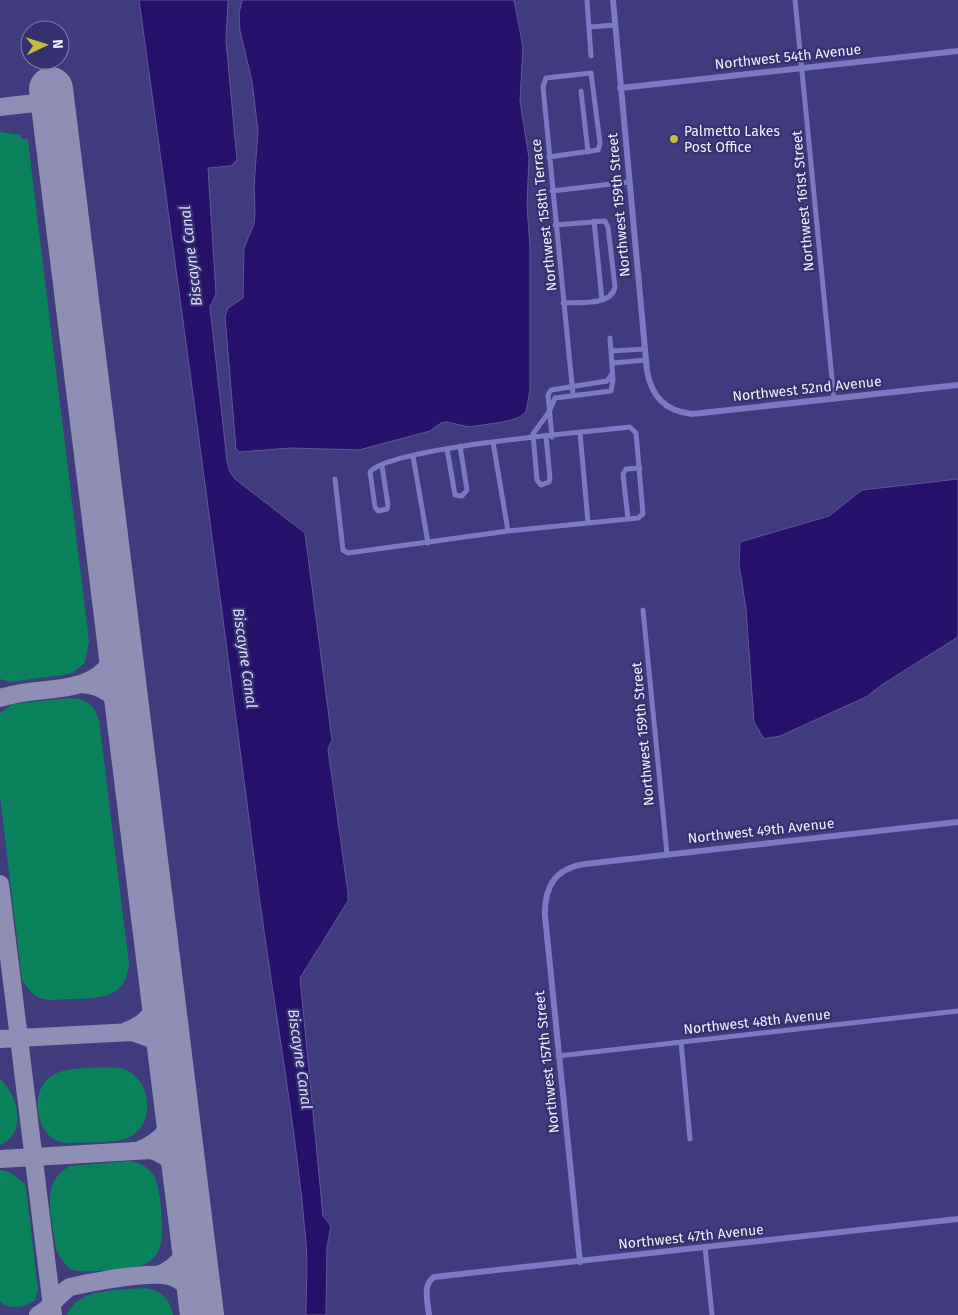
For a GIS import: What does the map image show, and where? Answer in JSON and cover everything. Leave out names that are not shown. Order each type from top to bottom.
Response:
[{"type":"street","points":[[587,0],[592,56]]},
{"type":"street","name":"Northwest 159th Street","points":[[613,0],[646,360],[650,386],[662,404]]},
{"type":"street","name":"Northwest 161st Street","points":[[795,0],[834,399]]},
{"type":"street","points":[[590,27],[615,25]]},
{"type":"street","name":"Northwest 54th Avenue","points":[[620,88],[958,51]]},
{"type":"street","name":"Northwest 158th Terrace","points":[[573,395],[549,157],[544,81],[546,78],[591,72],[600,144],[598,150],[588,152]]},
{"type":"street","points":[[549,157],[588,152],[581,90]]},
{"type":"street","points":[[552,191],[629,182]]},
{"type":"street","points":[[563,303],[602,300],[594,220]]},
{"type":"street","name":"Northwest 159th Street","points":[[555,225],[594,220],[607,223],[615,287],[611,296],[602,300]]},
{"type":"street","points":[[610,338],[612,351],[613,374],[613,386],[610,390],[555,398],[549,412],[533,434],[537,480],[541,485],[549,482],[550,478],[549,412],[548,395],[551,390],[607,381],[613,374]]},
{"type":"street","points":[[612,351],[645,349]]},
{"type":"street","points":[[612,363],[646,360]]},
{"type":"street","name":"Northwest 52nd Avenue","points":[[662,404],[670,409],[692,414],[958,385]]},
{"type":"street","points":[[335,479],[343,550],[348,553],[508,531],[638,518],[643,514],[636,433],[630,427],[460,446],[413,456],[382,466],[370,472],[375,507],[378,512],[387,510],[388,505],[382,466]]},
{"type":"street","points":[[580,433],[588,522]]},
{"type":"street","points":[[493,442],[508,531]]},
{"type":"street","points":[[447,449],[455,495],[462,496],[467,490],[460,446]]},
{"type":"street","points":[[413,456],[428,543]]},
{"type":"street","points":[[628,519],[623,474],[626,469],[640,468]]},
{"type":"street","name":"Northwest 159th Street","points":[[643,610],[667,854]]},
{"type":"street","name":"Northwest 49th Avenue","points":[[567,868],[667,854],[958,822]]},
{"type":"street","name":"Northwest 157th Street","points":[[567,868],[550,883],[544,902],[580,1262]]},
{"type":"street","name":"Northwest 48th Avenue","points":[[558,1056],[958,1011]]},
{"type":"street","points":[[680,1042],[690,1139]]},
{"type":"street","name":"Northwest 47th Avenue","points":[[429,1315],[426,1287],[428,1281],[434,1277],[958,1219]]},
{"type":"street","points":[[705,1248],[712,1315]]},
{"type":"green space","points":[[0,132],[21,135],[22,139],[27,139],[28,141],[89,641],[85,663],[72,673],[10,682],[0,679]]},
{"type":"green space","points":[[71,698],[86,701],[95,710],[99,720],[129,964],[127,976],[122,985],[109,995],[50,1000],[42,999],[29,990],[22,980],[0,797],[0,713],[12,704]]},
{"type":"green space","points":[[121,1068],[139,1080],[144,1089],[147,1111],[139,1130],[124,1139],[101,1142],[69,1143],[58,1141],[49,1135],[42,1126],[37,1103],[39,1092],[45,1082],[53,1075],[67,1070]]},
{"type":"green space","points":[[0,1079],[12,1094],[17,1114],[17,1123],[9,1140],[0,1145]]},
{"type":"green space","points":[[130,1161],[148,1169],[155,1178],[161,1205],[162,1228],[160,1248],[157,1254],[141,1266],[98,1271],[73,1270],[65,1264],[56,1250],[50,1203],[54,1182],[60,1173],[70,1166]]},
{"type":"green space","points":[[0,1170],[10,1172],[25,1184],[27,1195],[38,1289],[35,1300],[17,1307],[8,1306],[0,1301]]},
{"type":"green space","points":[[143,1288],[159,1292],[167,1299],[173,1315],[67,1315],[72,1306],[80,1299],[89,1295],[110,1290]]},
{"type":"water","name":"Biscayne Canal","points":[[139,0],[228,0],[226,41],[237,160],[231,166],[208,168],[216,294],[210,307],[227,461],[230,472],[235,479],[305,533],[332,740],[328,749],[348,893],[348,901],[300,978],[323,1216],[331,1226],[327,1247],[326,1315],[306,1315],[307,1251],[296,1148],[261,912]]},
{"type":"water","points":[[242,0],[514,0],[523,47],[520,101],[529,158],[527,206],[530,246],[530,390],[526,412],[518,418],[469,427],[447,422],[441,423],[430,431],[359,450],[291,448],[239,452],[236,449],[225,316],[228,308],[243,298],[244,248],[254,224],[254,186],[258,131],[252,81],[240,31],[239,14]]},
{"type":"water","points":[[958,479],[958,637],[883,684],[866,697],[780,736],[764,739],[754,722],[746,609],[739,564],[740,542],[829,516],[862,490]]},
{"type":"taxiway","points":[[0,107],[52,101]]},
{"type":"taxiway","points":[[0,698],[86,682],[99,674],[111,662],[119,645]]},
{"type":"taxiway","points":[[81,684],[96,687],[109,693],[128,715]]},
{"type":"taxiway","points":[[0,884],[53,1315]]},
{"type":"taxiway","points":[[126,1031],[145,1021],[153,1011],[162,991]]},
{"type":"taxiway","points":[[0,1039],[132,1032],[152,1039],[171,1061]]},
{"type":"taxiway","points":[[140,1150],[154,1143],[164,1134],[172,1122],[177,1108]]},
{"type":"taxiway","points":[[0,1159],[151,1150],[170,1160],[178,1170],[187,1190]]},
{"type":"taxiway","points":[[158,1275],[173,1267],[183,1256],[189,1242],[191,1226]]},
{"type":"taxiway","points":[[38,1315],[70,1287],[134,1276],[160,1275],[179,1280],[184,1283],[201,1303]]},
{"type":"runway","points":[[51,89],[202,1315]]},
{"type":"place","name":"Palmetto Lakes Post Office","points":[[674,139]]}]
